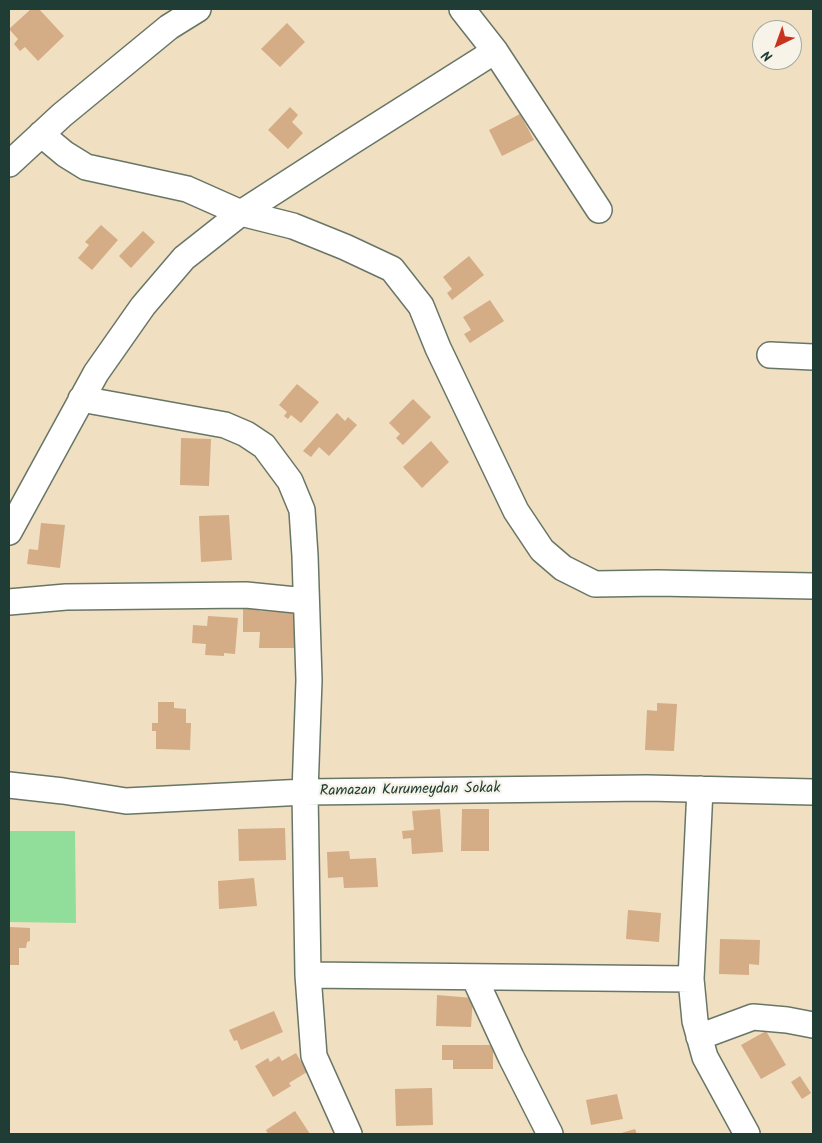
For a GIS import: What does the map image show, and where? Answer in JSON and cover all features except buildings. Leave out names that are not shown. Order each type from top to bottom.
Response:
[{"type":"street","points":[[9,164],[62,115],[169,27],[198,9]]},
{"type":"street","points":[[462,9],[495,51],[599,210]]},
{"type":"street","points":[[9,532],[96,372],[143,306],[184,258],[241,214],[495,51]]},
{"type":"street","points":[[41,134],[65,154],[86,167],[187,189],[241,214],[294,226],[392,269],[421,306],[438,348],[516,511],[542,550],[563,568],[595,584],[813,586]]},
{"type":"street","points":[[770,355],[813,357]]},
{"type":"street","points":[[82,398],[225,425],[246,434],[264,446],[290,481],[302,510],[309,680],[305,792],[308,976],[314,1056],[349,1134]]},
{"type":"street","points":[[9,602],[66,598],[246,595],[306,601]]},
{"type":"street","name":"Ramazan Kurumeydan Sokak","points":[[9,786],[63,791],[126,801],[305,792],[647,788],[813,792]]},
{"type":"street","points":[[700,789],[691,979],[695,1021],[705,1057],[747,1134]]},
{"type":"street","points":[[308,976],[691,979]]},
{"type":"street","points":[[474,977],[511,1057],[550,1134]]},
{"type":"street","points":[[699,1037],[753,1017],[787,1020],[813,1025]]},
{"type":"green space","points":[[9,831],[75,831],[76,923],[9,922]]}]
